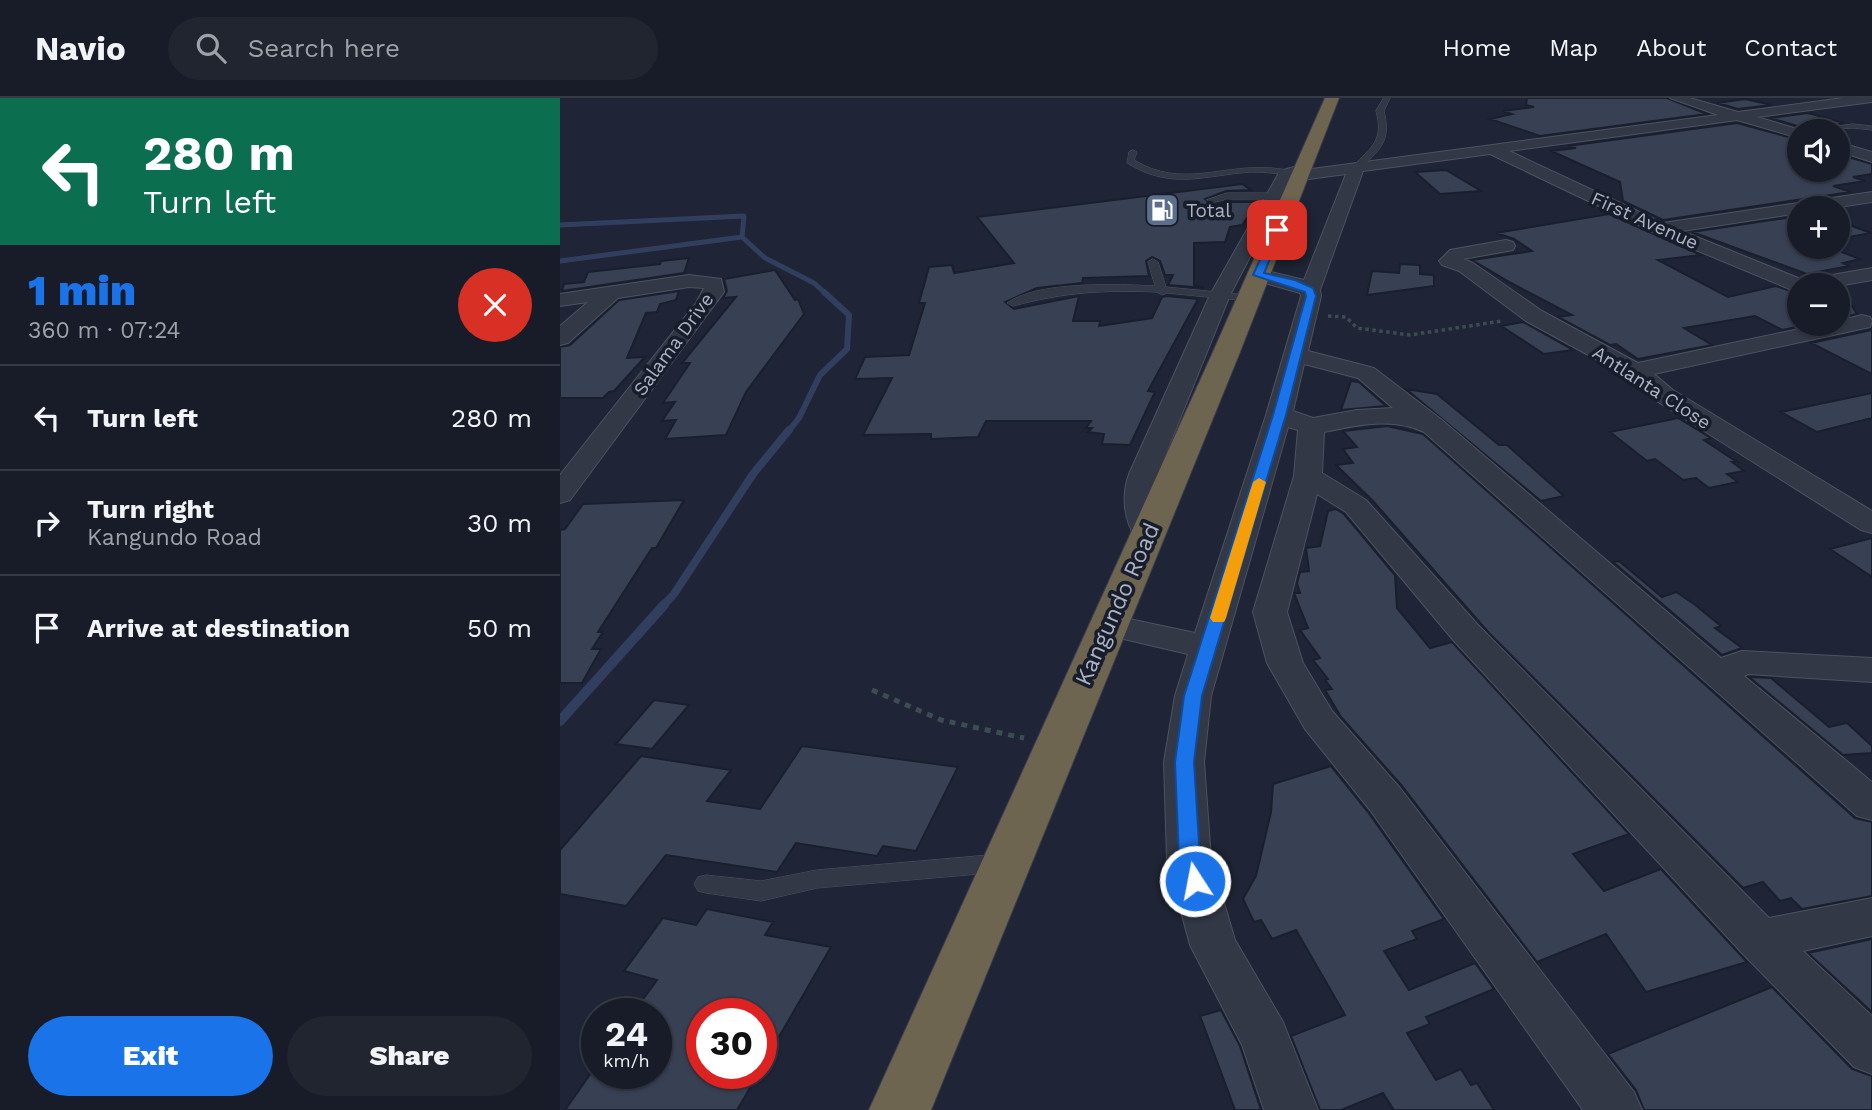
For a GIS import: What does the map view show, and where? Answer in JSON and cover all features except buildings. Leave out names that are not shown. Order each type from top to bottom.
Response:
[{"type":"highway","name":"Kangundo Road","points":[[900,1110],[1148,534],[1242,289],[1332,98]]},
{"type":"street","points":[[1676,98],[1787,129]]},
{"type":"street","points":[[1292,178],[1407,160],[1872,98]]},
{"type":"street","name":"First Avenue","points":[[1492,149],[1661,229],[1787,281]]},
{"type":"street","points":[[1850,150],[1872,157]]},
{"type":"street","points":[[1407,160],[1423,169],[1450,170],[1430,157]]},
{"type":"street","points":[[1356,168],[1310,290],[1307,316],[1295,355],[1295,421],[1308,476],[1270,612],[1285,663],[1318,720],[1385,799],[1615,1110]]},
{"type":"street","points":[[1661,229],[1872,197]]},
{"type":"street","name":"Antlanta Close","points":[[1506,246],[1457,254],[1449,261],[1466,267],[1534,316],[1635,371],[1664,395],[1872,524]]},
{"type":"street","points":[[1850,279],[1872,274]]},
{"type":"street","name":"Salama Drive","points":[[560,300],[689,281],[713,283],[714,292],[560,494]]},
{"type":"street","points":[[1242,289],[1292,282],[1310,290]]},
{"type":"street","points":[[560,338],[611,293]]},
{"type":"street","points":[[1850,315],[1867,325]]},
{"type":"street","points":[[1635,371],[1867,325]]},
{"type":"street","points":[[1295,355],[1366,373],[1872,805]]},
{"type":"street","points":[[1295,421],[1382,416],[1425,422]]},
{"type":"street","points":[[1291,1110],[1265,1038],[1213,945],[1189,859],[1184,762],[1193,696],[1295,421]]},
{"type":"street","points":[[1308,476],[1356,506],[1466,633],[1760,940],[1872,1050]]},
{"type":"street","points":[[1107,625],[1209,647]]},
{"type":"street","points":[[1719,675],[1742,662],[1872,670]]},
{"type":"street","points":[[1760,940],[1872,918]]},
{"type":"lane","points":[[1356,168],[1381,143],[1383,122],[1380,111],[1387,98]]},
{"type":"lane","points":[[1850,126],[1872,128]]},
{"type":"lane","points":[[1133,152],[1130,161],[1140,169],[1174,177],[1211,177],[1253,170],[1292,178]]},
{"type":"lane","points":[[1211,200],[1292,178]]},
{"type":"lane","points":[[1153,262],[1162,292]]},
{"type":"lane","points":[[1013,303],[1037,293],[1084,288],[1162,292],[1242,289]]},
{"type":"lane","points":[[706,884],[761,891],[817,879],[1005,863]]},
{"type":"path","points":[[1307,316],[1346,317],[1357,328],[1410,335],[1534,316]]},
{"type":"path","points":[[872,690],[941,720],[1056,746]]},
{"type":"waterway","points":[[560,225],[744,216],[742,237]]},
{"type":"waterway","points":[[560,261],[742,237]]},
{"type":"waterway","points":[[742,237],[765,258],[814,283],[826,294]]},
{"type":"waterway","points":[[788,432],[799,418],[820,375],[847,349],[849,315],[824,292]]},
{"type":"waterway","points":[[662,607],[674,594],[753,474],[789,430]]},
{"type":"waterway","points":[[560,721],[664,605]]},
{"type":"slow traffic","points":[[1218,618],[1259,482]]},
{"type":"place","name":"Total","points":[[1162,210]]},
{"type":"route","points":[[1195,881],[1189,859],[1184,762],[1193,696],[1279,415],[1311,296],[1310,290],[1292,282],[1258,275],[1277,230]]}]
